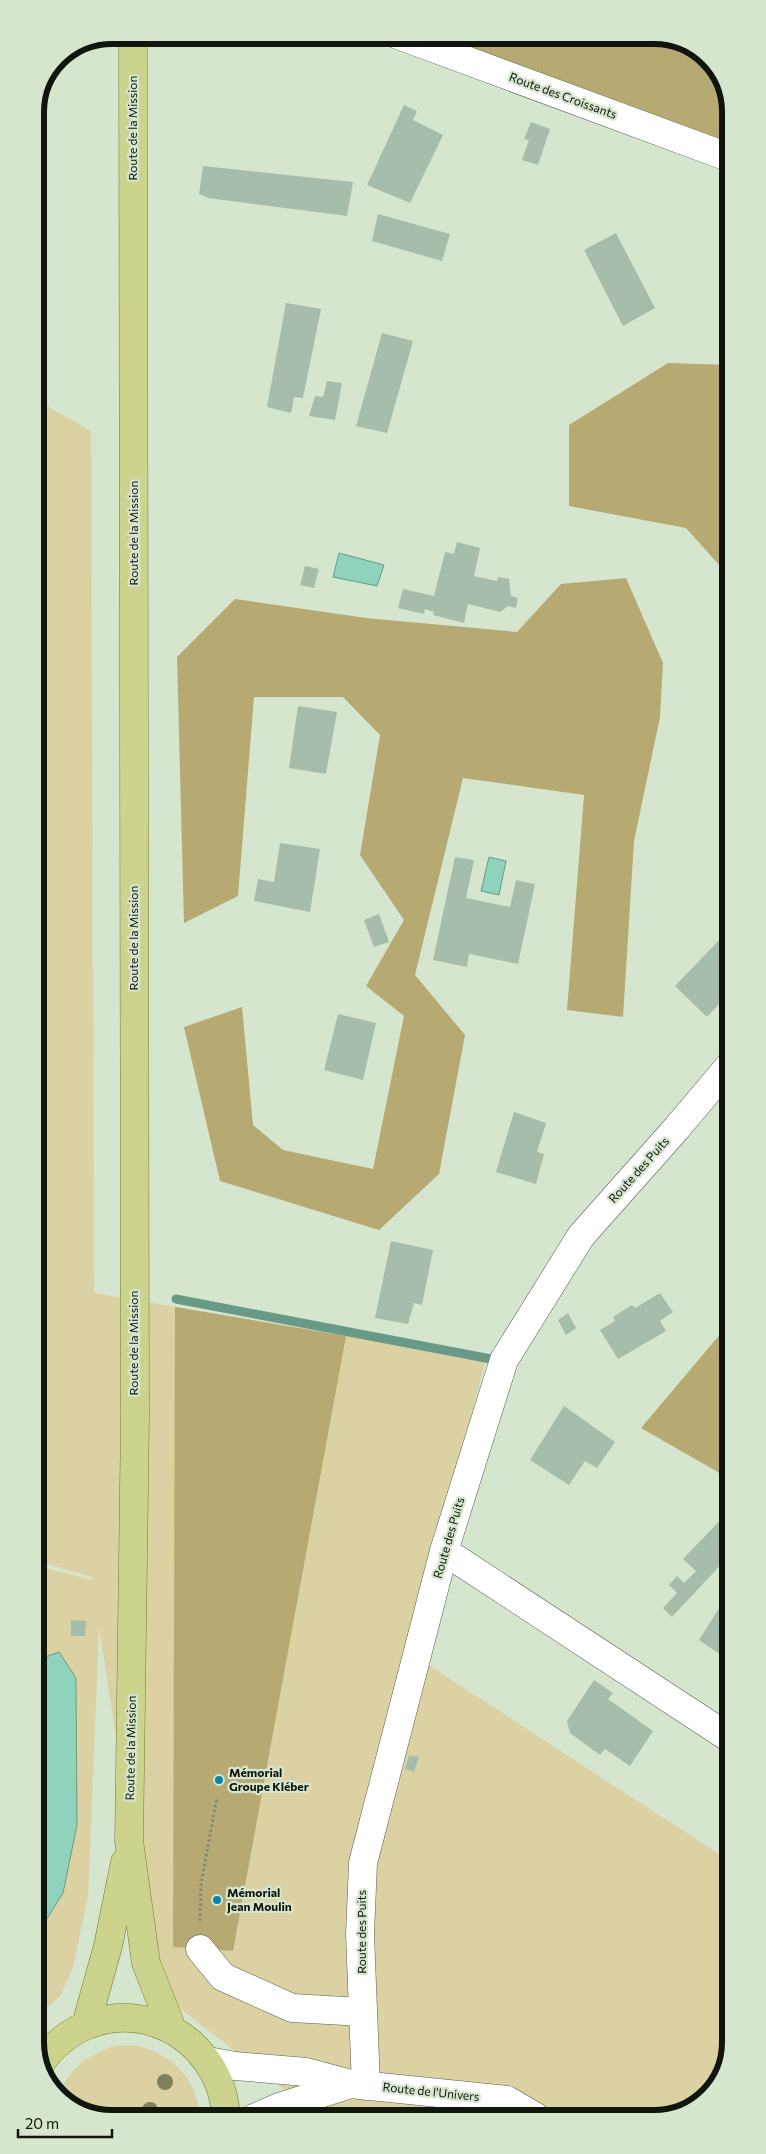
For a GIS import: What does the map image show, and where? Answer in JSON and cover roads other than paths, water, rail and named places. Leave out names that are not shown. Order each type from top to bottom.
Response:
[{"type":"main road","name":"Route de la Mission","points":[[129,1841],[135,1419],[133,44]]},
{"type":"main road","points":[[86,2026],[108,1946],[129,1841]]},
{"type":"main road","points":[[129,1841],[146,1963],[172,2029]]},
{"type":"main road","points":[[44,2053],[67,2036],[86,2026],[107,2019],[129,2018],[151,2021],[172,2029],[192,2043],[208,2061],[220,2083],[226,2110]]},
{"type":"street","name":"Route des Croissants","points":[[422,44],[722,156]]},
{"type":"street","name":"Route des Puits","points":[[358,2085],[363,2012],[360,1934],[363,1864],[444,1550],[504,1360],[581,1236],[722,1074]]},
{"type":"street","points":[[444,1550],[722,1733]]},
{"type":"street","points":[[200,1949],[223,1977],[292,2008],[363,2012]]},
{"type":"street","name":"Route de l'Univers","points":[[208,2061],[235,2066],[306,2072],[358,2085],[507,2100],[524,2110]]},
{"type":"street","name":"Route de l'Univers","points":[[272,2110],[358,2085]]},
{"type":"water","points":[[339,553],[384,565],[377,586],[333,577]]},
{"type":"water","points":[[489,857],[506,861],[499,895],[481,891]]},
{"type":"water","points":[[59,1652],[76,1678],[77,1825],[63,1893],[44,1923],[44,1657]]},
{"type":"waterway","points":[[176,1299],[491,1359]]},
{"type":"place","name":"Mémorial Groupe Kléber","points":[[219,1780]]},
{"type":"place","name":"Mémorial Jean Moulin","points":[[217,1900]]}]
